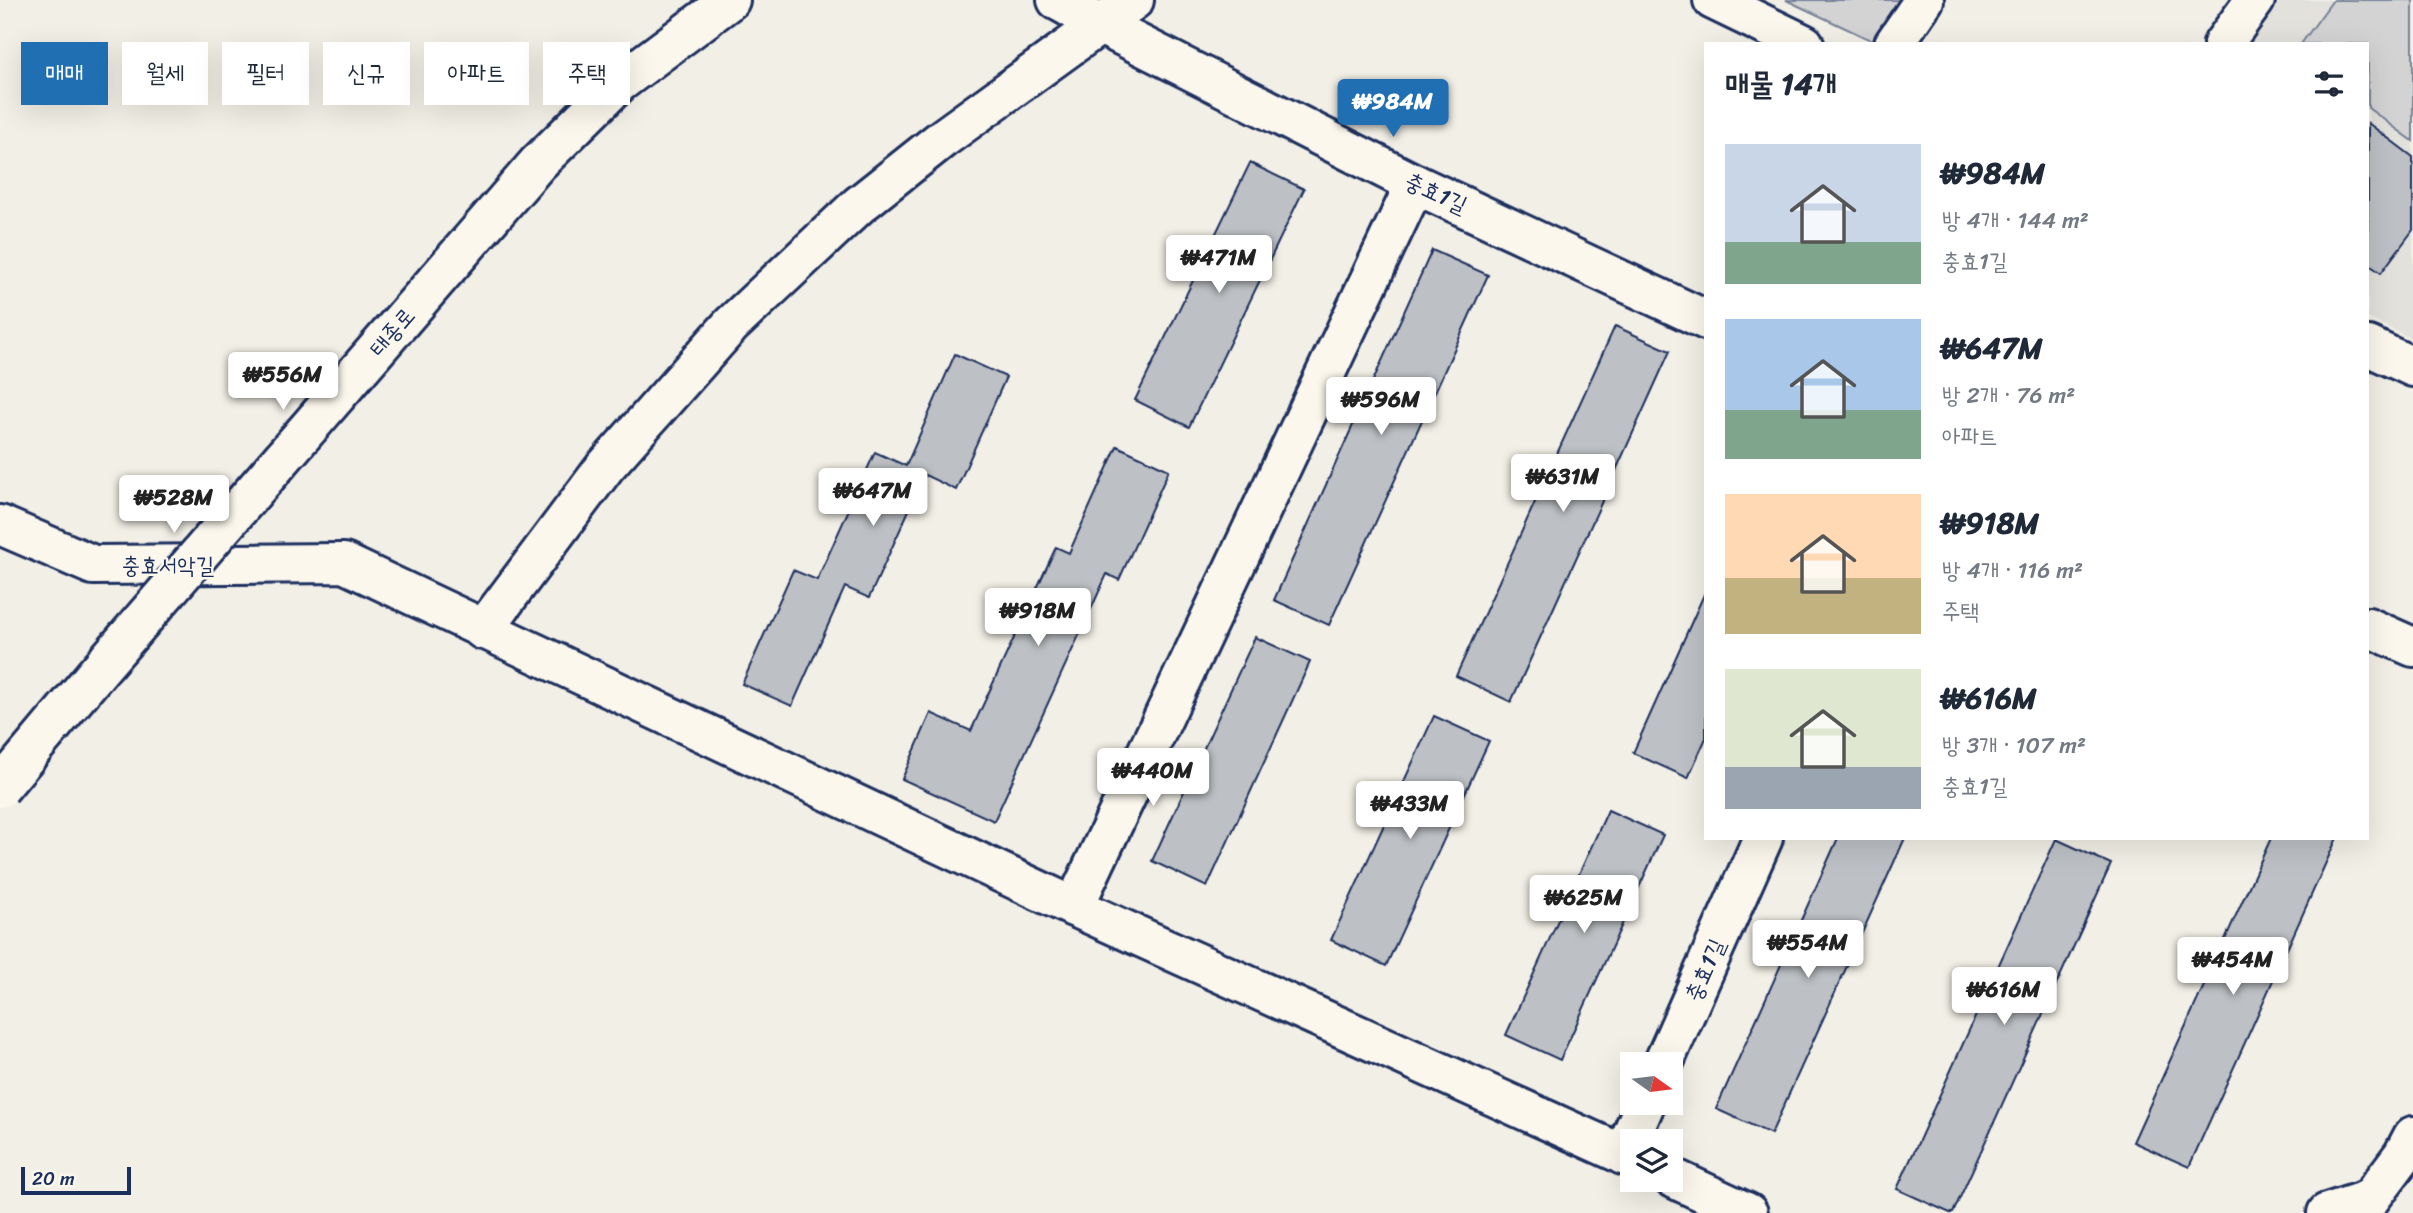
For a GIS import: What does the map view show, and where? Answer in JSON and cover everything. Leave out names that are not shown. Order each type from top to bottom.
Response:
[{"type":"street","name":"태종로","points":[[0,788],[538,163],[619,83],[730,0]]},
{"type":"street","name":"충효1길","points":[[1057,0],[1101,25],[1415,184],[1704,319]]},
{"type":"street","points":[[1134,0],[942,139],[859,205],[731,325],[605,467],[483,630],[1074,907],[1620,1153]]},
{"type":"street","points":[[1713,0],[1800,42]]},
{"type":"street","points":[[1895,42],[1924,0]]},
{"type":"street","points":[[2224,42],[2255,0]]},
{"type":"street","points":[[1074,907],[1415,184]]},
{"type":"street","points":[[2369,346],[2413,367]]},
{"type":"street","name":"충효서악길","points":[[0,525],[93,565],[344,563],[483,630]]},
{"type":"street","points":[[2369,626],[2413,648]]},
{"type":"street","name":"충효1길","points":[[1668,1052],[1762,840]]},
{"type":"street","points":[[2327,1213],[2370,1199],[2403,1155],[2413,1136]]},
{"type":"street","points":[[1683,1183],[1748,1213]]},
{"type":"shaded area","points":[[1786,0],[1910,0],[1880,42],[1875,42]]},
{"type":"shaded area","points":[[2281,0],[2413,0],[2413,339],[2369,318],[2369,42],[2251,42]]},
{"type":"shaded area","points":[[2333,0],[2413,0],[2413,141],[2369,109],[2369,42],[2302,42]]},
{"type":"building","points":[[2369,124],[2413,157],[2413,230],[2381,273],[2369,265]]},
{"type":"building","points":[[1250,163],[1304,189],[1189,427],[1135,400]]},
{"type":"building","points":[[1432,250],[1488,275],[1329,625],[1274,600]]},
{"type":"building","points":[[1615,326],[1670,351],[1511,702],[1456,676]]},
{"type":"building","points":[[955,354],[1006,377],[956,490],[925,475],[869,598],[845,587],[792,706],[742,684],[793,570],[817,580],[875,452],[906,466]]},
{"type":"building","points":[[1117,446],[1169,470],[1119,580],[1107,574],[994,821],[902,779],[931,713],[971,731],[1056,547],[1069,553]]},
{"type":"building","points":[[1704,594],[1704,742],[1688,778],[1633,753]]},
{"type":"building","points":[[1255,637],[1310,662],[1207,887],[1152,861]]},
{"type":"building","points":[[1434,716],[1489,741],[1386,966],[1331,940]]},
{"type":"building","points":[[1608,810],[1663,835],[1560,1060],[1506,1035]]},
{"type":"building","points":[[1837,840],[1904,840],[1771,1134],[1716,1109]]},
{"type":"building","points":[[2056,840],[2111,864],[1953,1213],[1897,1189]]},
{"type":"building","points":[[2270,840],[2336,840],[2189,1167],[2133,1142]]}]
